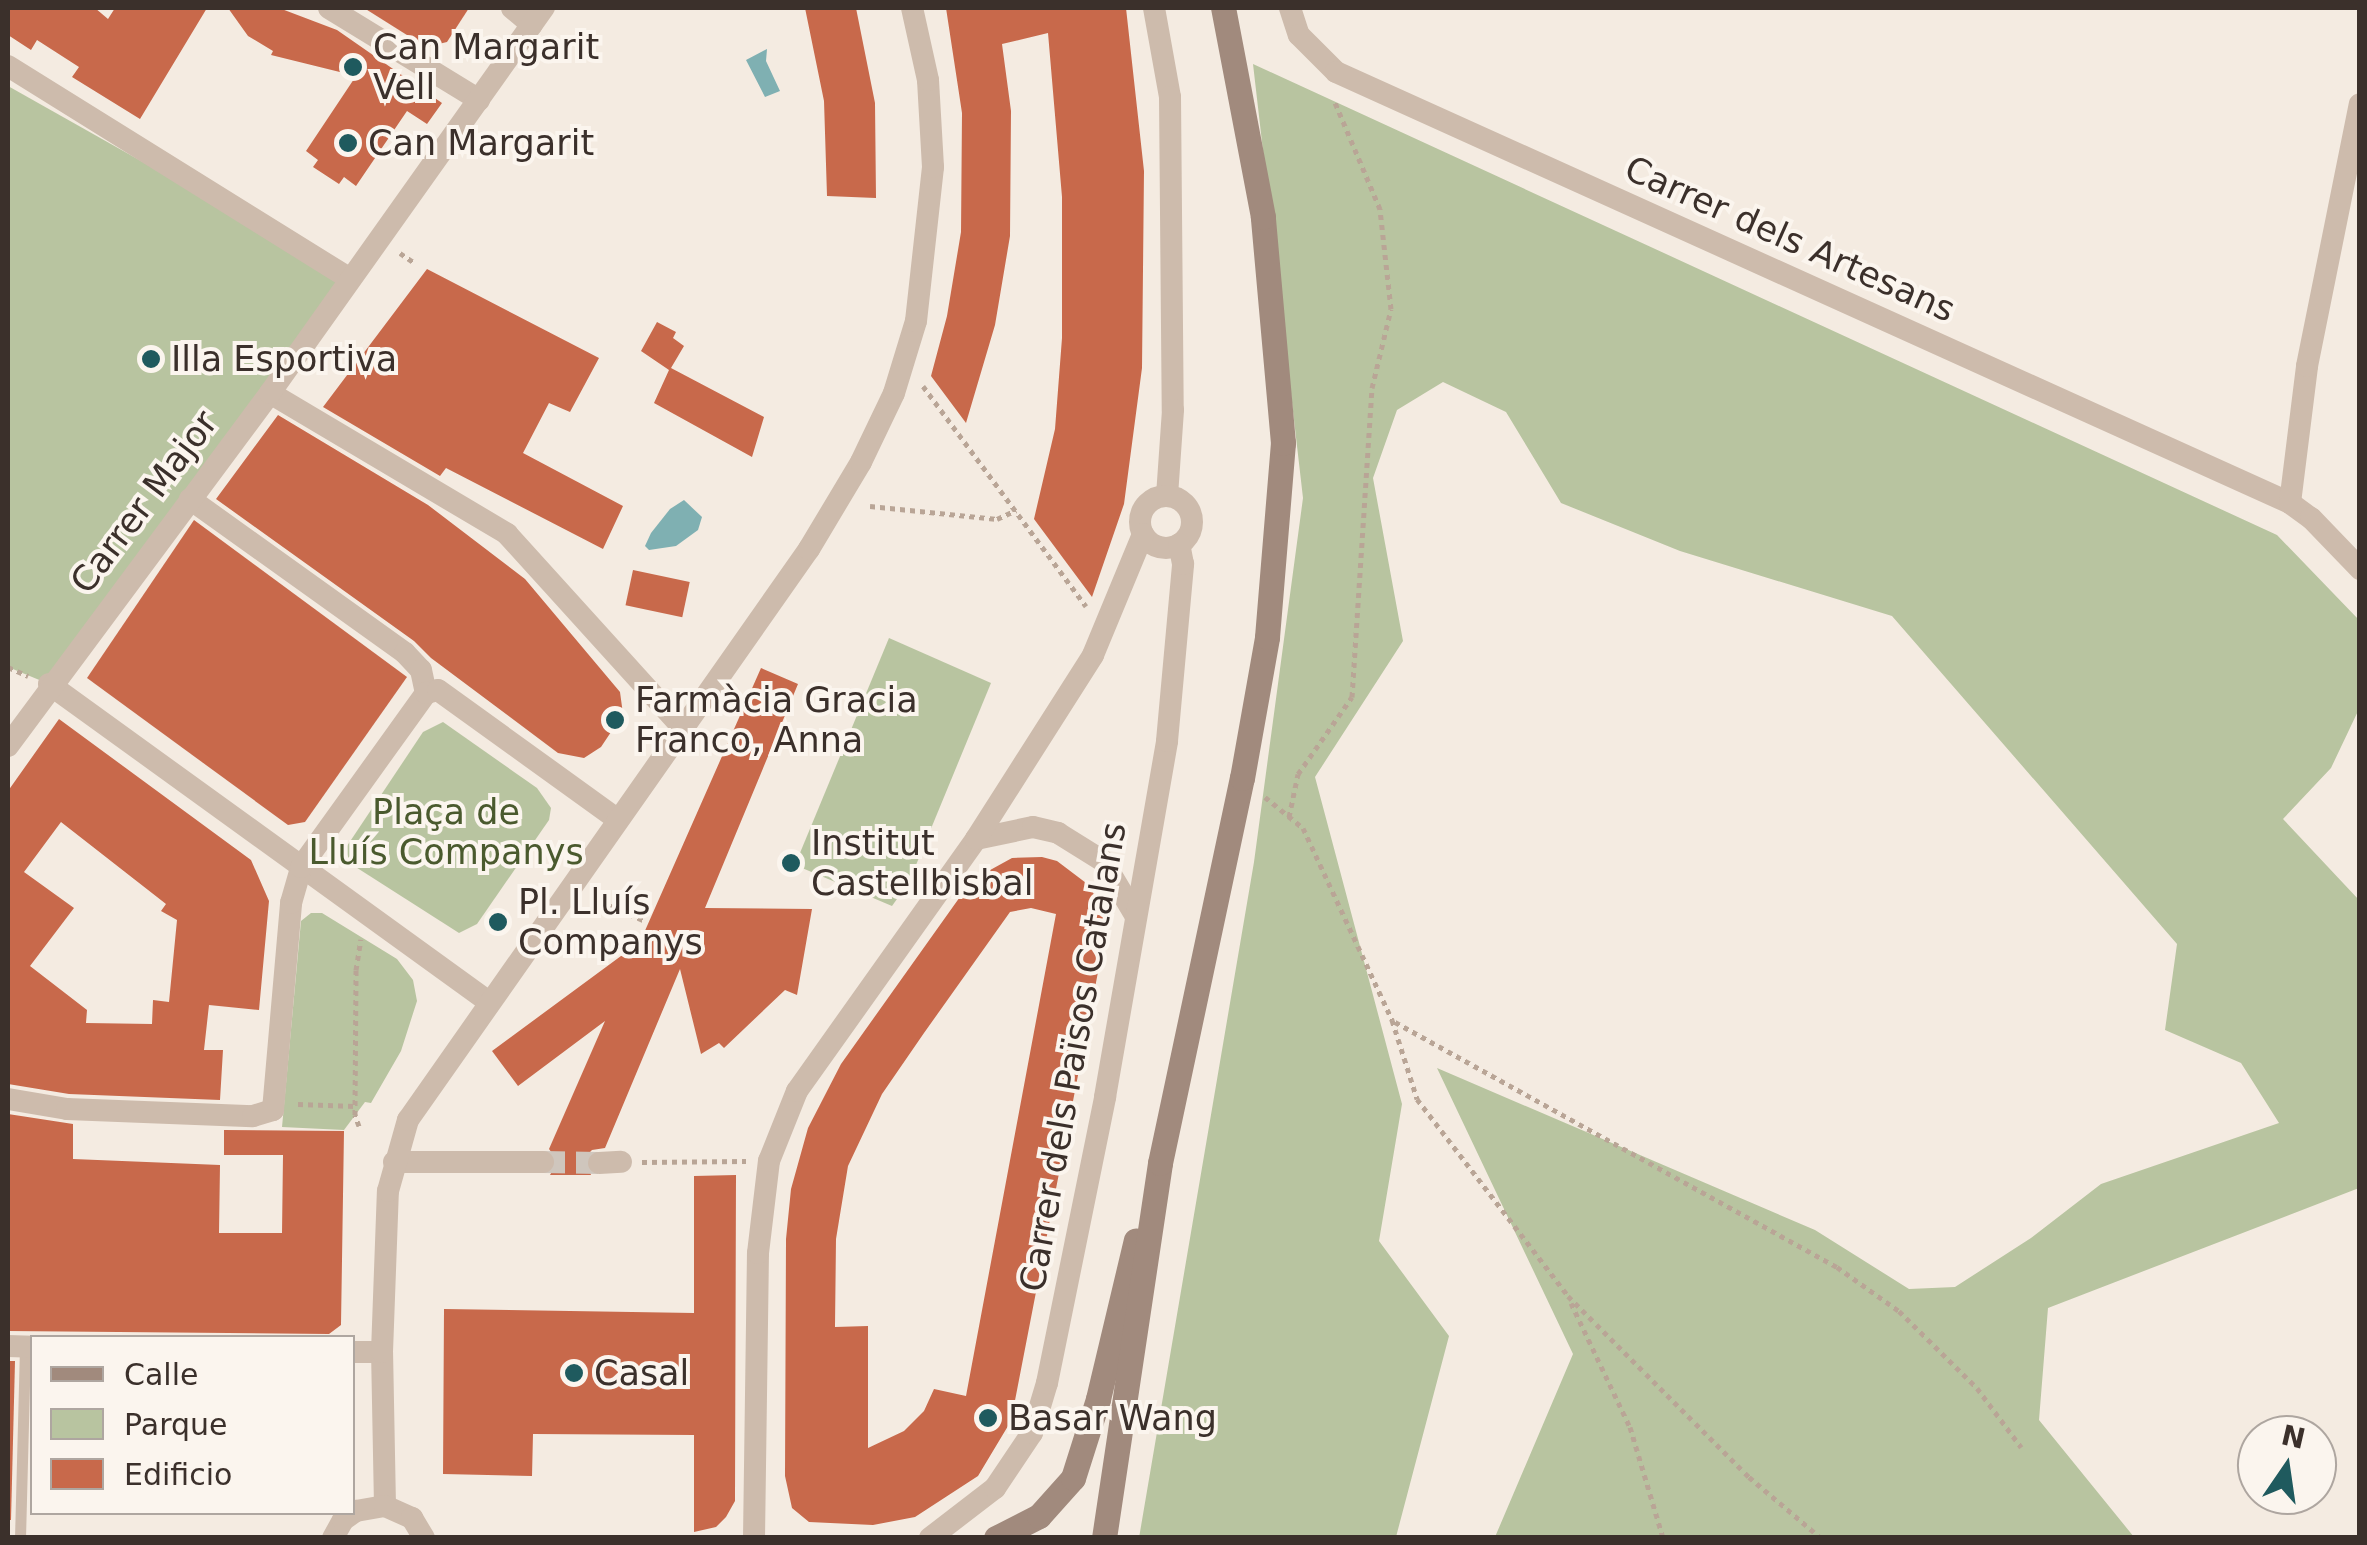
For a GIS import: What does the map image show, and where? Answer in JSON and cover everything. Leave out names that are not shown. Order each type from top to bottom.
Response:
[{"type":"street","points":[[329,8],[479,100]]},
{"type":"street","points":[[512,8],[538,16]]},
{"type":"street","points":[[385,1506],[382,1352],[388,1191],[408,1120],[809,549],[861,462],[894,393],[916,321],[933,166],[928,80],[912,8]]},
{"type":"street","points":[[1154,8],[1170,97],[1173,410],[1167,496]]},
{"type":"street","points":[[1104,1538],[1160,1163],[1242,778],[1267,637],[1282,442],[1263,217],[1223,8]]},
{"type":"street","name":"Carrer dels Artesans","points":[[1290,8],[1298,34],[1317,56],[1359,83],[2290,503],[2311,518],[2360,570]]},
{"type":"street","name":"Carrer Major","points":[[8,746],[49,684],[270,394],[538,16]]},
{"type":"street","points":[[8,66],[349,278]]},
{"type":"street","points":[[2290,503],[2307,366],[2360,104]]},
{"type":"street","points":[[270,394],[508,534],[683,728]]},
{"type":"street","points":[[754,1538],[758,1253],[769,1160],[798,1091],[976,839],[1092,655],[1143,534],[1142,511],[1152,500],[1167,496],[1183,501],[1192,515],[1190,532],[1180,544],[1163,548],[1143,534]]},
{"type":"street","points":[[190,500],[405,653],[421,670],[426,693]]},
{"type":"street","name":"Carrer dels Països Catalans","points":[[930,1538],[995,1488],[1032,1433],[1048,1383],[1106,1097],[1167,741],[1183,564],[1180,544]]},
{"type":"street","points":[[49,684],[489,1002]]},
{"type":"street","points":[[8,1099],[67,1109],[253,1116],[273,1110],[291,903],[301,866],[426,693],[438,690],[618,820]]},
{"type":"street","points":[[976,839],[1034,827],[1070,839],[1103,861],[1135,915]]},
{"type":"street","points":[[394,1162],[543,1162]]},
{"type":"street","points":[[996,1538],[1039,1516],[1073,1478],[1098,1399],[1124,1275],[1160,1163]]},
{"type":"street","points":[[355,1352],[382,1352]]},
{"type":"street","points":[[355,1512],[385,1506],[412,1518],[424,1538]]},
{"type":"street","points":[[333,1538],[351,1515]]},
{"type":"lane","points":[[20,1538],[22,1346]]},
{"type":"path","points":[[1289,816],[1298,774],[1352,696],[1372,388],[1390,309],[1380,209],[1317,56]]},
{"type":"path","points":[[929,392],[1085,605]]},
{"type":"path","points":[[870,506],[997,519],[1016,510]]},
{"type":"path","points":[[1242,778],[1303,828],[1392,1020],[1417,1099],[1568,1296],[1749,1477],[1821,1538]]},
{"type":"path","points":[[592,898],[644,920]]},
{"type":"path","points":[[359,1126],[355,1106],[356,970],[360,940],[367,928]]},
{"type":"path","points":[[1392,1020],[1837,1267],[1899,1312],[1977,1388],[2021,1447]]},
{"type":"path","points":[[274,1102],[355,1106]]},
{"type":"path","points":[[610,1162],[769,1160]]},
{"type":"path","points":[[1568,1296],[1630,1427],[1663,1538]]},
{"type":"green space","points":[[1253,64],[2277,535],[2359,620],[2359,709],[2331,768],[2283,819],[2359,900],[2359,1188],[2048,1308],[2039,1420],[2134,1537],[1495,1537],[1573,1354],[1437,1068],[1815,1230],[1909,1289],[1955,1287],[2031,1238],[2101,1184],[2279,1123],[2241,1063],[2165,1030],[2177,944],[1892,616],[1680,551],[1561,503],[1506,412],[1443,382],[1397,410],[1373,478],[1403,641],[1315,777],[1402,1104],[1379,1241],[1449,1336],[1396,1537],[1139,1538],[1254,862],[1303,498]]},
{"type":"green space","name":"Illa Esportiva","points":[[8,86],[349,278],[49,684],[8,667]]},
{"type":"green space","name":"Institut Castellbisbal","points":[[889,638],[991,683],[909,882],[892,906],[795,865]]},
{"type":"green space","name":"Plaça de Lluís Companys","points":[[443,722],[537,788],[551,808],[549,820],[477,924],[459,933],[351,864],[345,849],[423,732]]},
{"type":"green space","points":[[311,913],[322,913],[397,959],[413,980],[417,1001],[401,1051],[371,1103],[365,1102],[344,1130],[282,1127],[301,921]]},
{"type":"water","points":[[767,49],[766,61],[780,91],[765,97],[746,60]]},
{"type":"water","points":[[684,500],[702,517],[698,530],[676,546],[649,550],[645,546],[651,533],[670,509]]},
{"type":"building","points":[[8,8],[95,8],[108,19],[115,8],[207,8],[140,119],[72,77],[79,67],[37,40],[31,50],[8,35]]},
{"type":"building","points":[[228,8],[279,8],[337,30],[442,103],[427,124],[407,111],[356,186],[344,177],[339,184],[313,167],[318,160],[306,151],[356,76],[271,55],[273,51],[248,36]]},
{"type":"building","points":[[364,8],[469,8],[447,42],[426,47]]},
{"type":"building","points":[[805,8],[856,8],[875,103],[876,198],[827,196],[824,101]]},
{"type":"building","points":[[946,8],[1126,8],[1144,171],[1142,368],[1124,504],[1092,597],[1034,519],[1055,429],[1062,338],[1062,197],[1048,33],[1002,44],[1011,111],[1010,236],[995,325],[966,423],[931,376],[947,316],[961,232],[962,113]]},
{"type":"building","points":[[427,269],[599,358],[570,412],[549,403],[523,453],[623,506],[603,549],[446,468],[440,476],[323,407]]},
{"type":"building","points":[[657,322],[676,332],[673,338],[684,346],[671,368],[764,417],[752,457],[654,403],[669,370],[641,351]]},
{"type":"building","points":[[278,415],[428,505],[525,579],[620,692],[623,714],[601,747],[584,758],[558,753],[414,641],[216,499]]},
{"type":"building","points":[[194,520],[407,677],[305,822],[288,825],[87,678]]},
{"type":"building","points":[[633,570],[690,582],[682,617],[626,605]]},
{"type":"building","points":[[761,668],[798,684],[705,908],[812,909],[797,995],[785,990],[724,1048],[719,1043],[701,1054],[680,969],[605,1148],[592,1150],[585,1157],[591,1175],[550,1175],[558,1161],[549,1149],[605,1021],[518,1086],[492,1051],[640,942]]},
{"type":"building","points":[[59,719],[251,860],[269,901],[259,1010],[209,1005],[204,1050],[223,1050],[220,1100],[69,1094],[8,1084],[8,791]],"holes":[[[61,822],[166,904],[161,911],[177,920],[169,1002],[153,1000],[152,1024],[86,1023],[87,1010],[30,966],[74,908],[24,872]]]},
{"type":"building","points":[[1012,858],[1057,861],[1090,886],[1102,912],[1105,936],[1011,1421],[978,1476],[915,1517],[873,1525],[809,1522],[792,1508],[785,1476],[786,1239],[791,1189],[808,1128],[841,1064],[972,880]],"holes":[[[1031,908],[1056,914],[966,1396],[934,1389],[924,1411],[904,1431],[868,1448],[868,1326],[835,1327],[836,1239],[848,1166],[882,1094],[1010,912]]]},
{"type":"building","points":[[8,1114],[73,1124],[73,1159],[220,1165],[219,1233],[282,1233],[283,1155],[224,1155],[224,1130],[344,1131],[341,1325],[329,1334],[8,1331]]},
{"type":"building","points":[[736,1175],[735,1501],[726,1517],[716,1527],[694,1532],[694,1435],[533,1434],[532,1476],[443,1474],[444,1309],[694,1313],[694,1176]]},
{"type":"building","points":[[8,1361],[15,1361],[11,1520],[8,1520]]},
{"type":"tunnel","points":[[543,1162],[599,1163]]},
{"type":"place","name":"Can Margarit Vell","points":[[353,67]]},
{"type":"place","name":"Can Margarit","points":[[348,143]]},
{"type":"place","name":"Illa Esportiva","points":[[151,359]]},
{"type":"place","name":"Farmàcia Gracia Franco, Anna","points":[[615,720]]},
{"type":"place","name":"Institut Castellbisbal","points":[[791,863]]},
{"type":"place","name":"Pl. Lluís Companys","points":[[498,922]]},
{"type":"place","name":"Casal","points":[[574,1373]]},
{"type":"place","name":"Basar Wang","points":[[988,1418]]}]
